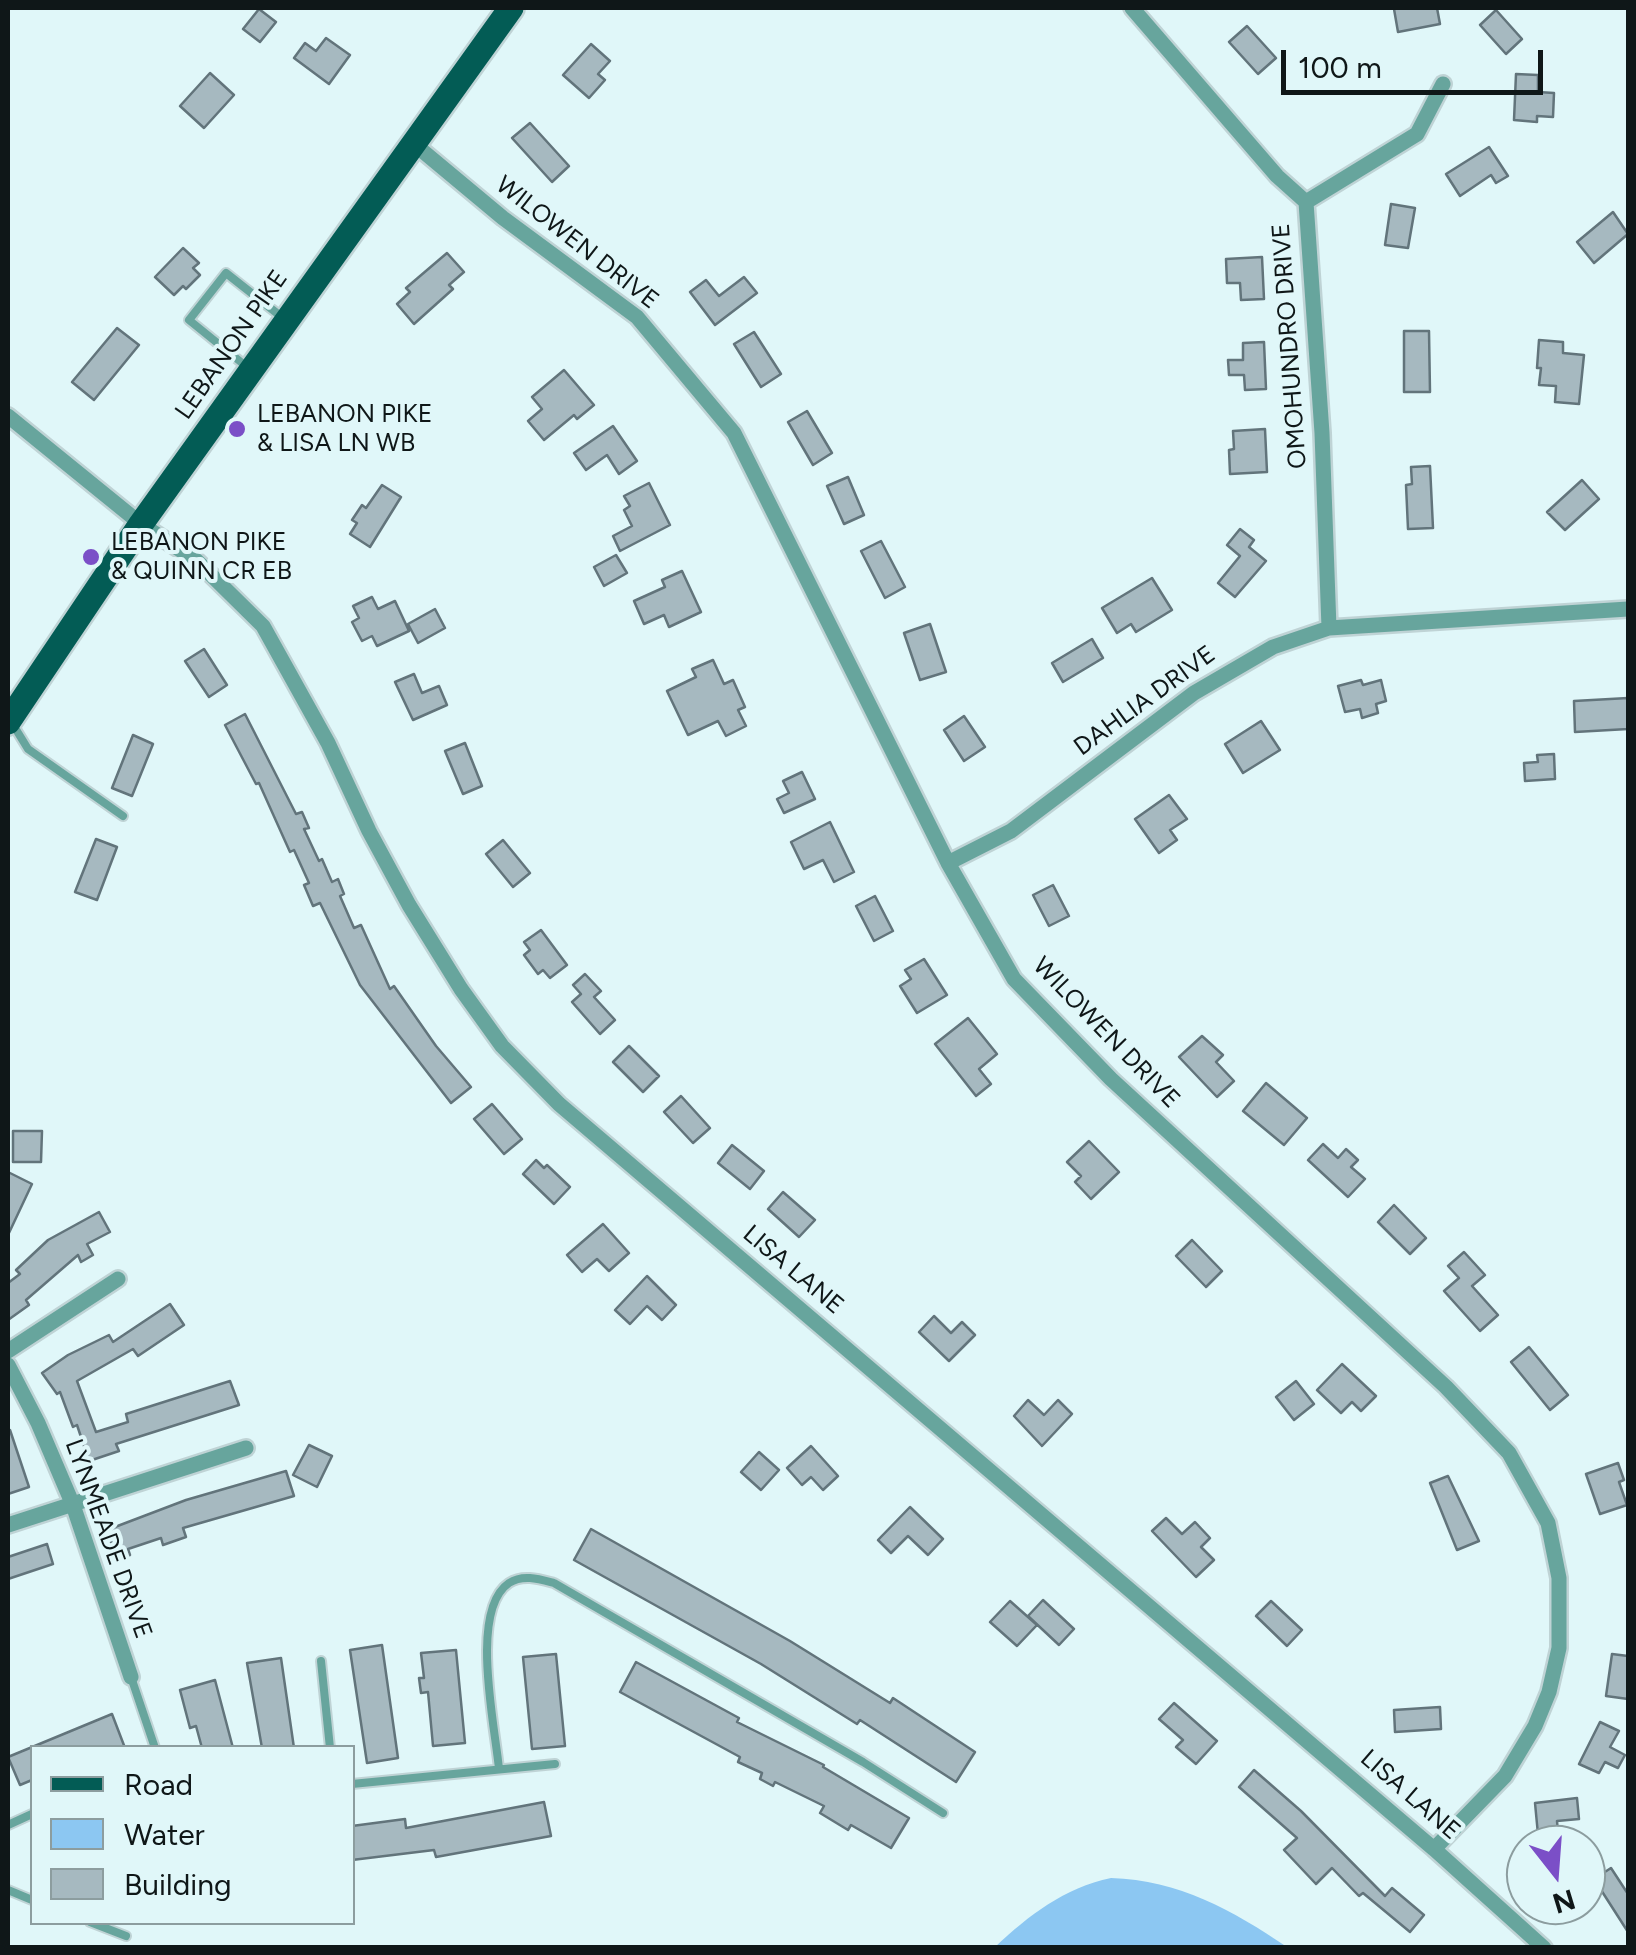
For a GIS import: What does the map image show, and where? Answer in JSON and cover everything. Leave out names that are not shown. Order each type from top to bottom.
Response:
[{"type":"main road","name":"LEBANON PIKE","points":[[9,721],[141,524],[511,8]]},
{"type":"street","name":"OMOHUNDRO DRIVE","points":[[1132,8],[1277,176],[1306,202],[1322,432],[1329,628]]},
{"type":"street","points":[[1306,202],[1418,134],[1443,84]]},
{"type":"street","name":"WILOWEN DRIVE","points":[[413,142],[503,218],[638,318],[734,434],[948,863],[1014,979],[1111,1078],[1459,1400],[1509,1453],[1548,1523],[1559,1578],[1559,1648],[1549,1692],[1535,1726],[1505,1776],[1434,1849]]},
{"type":"street","name":"LISA LANE","points":[[8,416],[141,524],[198,562],[263,626],[328,743],[409,905],[502,1046],[525,1069],[574,1117],[1434,1849],[1544,1948]]},
{"type":"street","name":"DAHLIA DRIVE","points":[[948,863],[1011,831],[1194,693],[1274,647],[1329,628],[1628,608]]},
{"type":"street","points":[[8,1351],[118,1278]]},
{"type":"street","name":"LYNMEADE DRIVE","points":[[8,1365],[74,1505],[131,1677]]},
{"type":"street","points":[[8,1525],[246,1448]]},
{"type":"lane","points":[[251,370],[189,320],[226,274],[286,320]]},
{"type":"lane","points":[[9,721],[28,749],[123,816]]},
{"type":"lane","points":[[499,1769],[487,1650],[488,1622],[498,1594],[512,1581],[529,1577],[554,1583],[863,1762],[943,1814]]},
{"type":"lane","points":[[321,1660],[330,1745]]},
{"type":"lane","points":[[131,1677],[154,1745]]},
{"type":"lane","points":[[355,1784],[555,1764]]},
{"type":"lane","points":[[98,1925],[126,1936]]},
{"type":"water","points":[[1111,1878],[1159,1884],[1204,1899],[1287,1947],[995,1947],[1048,1904]]},
{"type":"building","points":[[1437,8],[1440,24],[1398,32],[1394,9]]},
{"type":"building","points":[[259,9],[276,22],[260,42],[243,29]]},
{"type":"building","points":[[1496,10],[1522,39],[1506,54],[1480,25]]},
{"type":"building","points":[[1247,26],[1276,58],[1258,74],[1229,42]]},
{"type":"building","points":[[326,38],[350,55],[329,84],[294,58],[305,43],[316,51]]},
{"type":"building","points":[[591,44],[610,61],[598,74],[605,80],[589,98],[563,75]]},
{"type":"building","points":[[210,73],[234,95],[204,128],[180,106]]},
{"type":"building","points":[[1516,74],[1538,75],[1538,92],[1554,93],[1553,117],[1537,116],[1537,122],[1514,120]]},
{"type":"building","points":[[530,123],[569,166],[552,182],[512,138]]},
{"type":"building","points":[[1489,147],[1508,176],[1496,183],[1491,175],[1460,196],[1446,174]]},
{"type":"building","points":[[1391,204],[1415,208],[1408,248],[1385,245]]},
{"type":"building","points":[[1613,212],[1628,234],[1594,263],[1577,242]]},
{"type":"building","points":[[183,248],[199,263],[193,268],[200,275],[174,295],[155,277]]},
{"type":"building","points":[[447,253],[464,272],[449,285],[453,289],[414,324],[397,304],[410,292],[406,288]]},
{"type":"building","points":[[1262,257],[1264,299],[1241,300],[1240,283],[1227,283],[1226,259]]},
{"type":"building","points":[[744,277],[757,293],[715,325],[690,292],[706,280],[719,296]]},
{"type":"building","points":[[117,328],[139,345],[94,400],[72,382]]},
{"type":"building","points":[[1404,331],[1429,331],[1430,392],[1404,392]]},
{"type":"building","points":[[754,332],[781,374],[761,387],[734,344]]},
{"type":"building","points":[[1539,340],[1563,342],[1563,353],[1584,355],[1579,404],[1555,402],[1556,386],[1539,385]]},
{"type":"building","points":[[1264,342],[1266,389],[1245,390],[1244,375],[1229,375],[1228,360],[1243,360],[1243,343]]},
{"type":"building","points":[[564,370],[594,405],[577,419],[574,415],[544,440],[528,421],[542,409],[532,397]]},
{"type":"building","points":[[807,411],[832,453],[813,465],[788,422]]},
{"type":"building","points":[[613,426],[637,461],[619,474],[607,455],[586,470],[574,453]]},
{"type":"building","points":[[1265,429],[1267,472],[1230,474],[1233,431]]},
{"type":"building","points":[[1430,466],[1433,528],[1408,529],[1406,485],[1412,484],[1411,467]]},
{"type":"building","points":[[848,477],[864,515],[844,524],[827,486]]},
{"type":"building","points":[[1582,480],[1599,499],[1565,530],[1547,512]]},
{"type":"building","points":[[649,483],[670,525],[620,551],[613,536],[632,526],[624,510],[630,506],[624,496]]},
{"type":"building","points":[[382,485],[401,497],[370,547],[350,534],[357,523],[352,520]]},
{"type":"building","points":[[1240,529],[1254,540],[1249,547],[1266,561],[1235,597],[1218,583],[1240,556],[1227,545]]},
{"type":"building","points":[[881,541],[905,587],[885,598],[861,551]]},
{"type":"building","points":[[616,555],[627,573],[604,586],[594,567]]},
{"type":"building","points":[[682,571],[701,612],[669,627],[664,615],[644,624],[634,601],[665,587],[662,580]]},
{"type":"building","points":[[1152,578],[1172,610],[1136,632],[1131,624],[1117,633],[1102,608]]},
{"type":"building","points":[[372,597],[378,609],[395,601],[409,631],[377,646],[372,636],[362,641],[352,622],[359,618],[353,606]]},
{"type":"building","points":[[435,609],[445,628],[418,643],[408,624]]},
{"type":"building","points":[[930,624],[946,672],[920,680],[904,633]]},
{"type":"building","points":[[1092,639],[1103,658],[1063,682],[1052,663]]},
{"type":"building","points":[[204,649],[227,685],[209,697],[185,661]]},
{"type":"building","points":[[713,660],[724,684],[733,680],[745,707],[738,710],[746,726],[726,736],[718,721],[688,735],[667,691],[696,677],[692,669]]},
{"type":"building","points":[[414,674],[422,693],[439,686],[447,705],[413,720],[395,682]]},
{"type":"building","points":[[1361,680],[1363,685],[1381,680],[1386,701],[1376,704],[1378,713],[1362,718],[1360,709],[1345,712],[1338,686]]},
{"type":"building","points":[[1628,698],[1628,729],[1575,732],[1574,701]]},
{"type":"building","points":[[245,714],[296,814],[302,812],[309,828],[304,829],[319,861],[322,859],[332,882],[338,879],[344,894],[340,896],[354,928],[361,925],[390,989],[394,986],[471,1087],[451,1103],[360,985],[320,903],[313,906],[304,885],[309,883],[294,850],[290,852],[259,783],[256,784],[225,725]]},
{"type":"building","points":[[964,716],[985,747],[964,761],[944,730]]},
{"type":"building","points":[[1261,721],[1280,750],[1243,773],[1225,744]]},
{"type":"building","points":[[133,735],[153,744],[132,796],[112,788]]},
{"type":"building","points":[[465,743],[482,786],[463,794],[445,751]]},
{"type":"building","points":[[1554,754],[1555,779],[1525,781],[1524,763],[1538,762],[1537,755]]},
{"type":"building","points":[[802,772],[815,799],[784,813],[777,799],[789,793],[783,781]]},
{"type":"building","points":[[1169,795],[1187,819],[1170,830],[1177,840],[1159,853],[1135,819]]},
{"type":"building","points":[[830,822],[854,872],[834,882],[823,860],[804,869],[791,842]]},
{"type":"building","points":[[96,839],[117,847],[97,900],[75,892]]},
{"type":"building","points":[[503,840],[530,873],[513,887],[486,854]]},
{"type":"building","points":[[1053,885],[1069,916],[1049,926],[1033,895]]},
{"type":"building","points":[[875,896],[893,931],[874,941],[856,906]]},
{"type":"building","points":[[541,930],[567,965],[550,978],[543,970],[538,974],[524,955],[530,950],[524,942]]},
{"type":"building","points":[[924,959],[947,995],[917,1013],[900,986],[911,979],[905,970]]},
{"type":"building","points":[[585,974],[601,991],[594,997],[615,1020],[600,1034],[572,1002],[581,994],[573,985]]},
{"type":"building","points":[[968,1018],[997,1054],[979,1069],[991,1084],[976,1096],[935,1044]]},
{"type":"building","points":[[1202,1036],[1223,1055],[1216,1062],[1234,1081],[1217,1097],[1179,1057]]},
{"type":"building","points":[[629,1046],[659,1076],[643,1092],[613,1062]]},
{"type":"building","points":[[1266,1083],[1307,1118],[1284,1145],[1243,1111]]},
{"type":"building","points":[[681,1096],[710,1128],[693,1143],[664,1112]]},
{"type":"building","points":[[492,1104],[522,1139],[504,1154],[474,1119]]},
{"type":"building","points":[[13,1131],[42,1131],[41,1162],[13,1162]]},
{"type":"building","points":[[1089,1141],[1119,1172],[1091,1199],[1075,1182],[1081,1176],[1067,1162]]},
{"type":"building","points":[[1323,1144],[1338,1158],[1346,1149],[1358,1160],[1351,1167],[1365,1179],[1348,1197],[1308,1160]]},
{"type":"building","points":[[732,1145],[764,1171],[750,1189],[718,1163]]},
{"type":"building","points":[[536,1160],[570,1187],[554,1204],[523,1174]]},
{"type":"building","points":[[8,1172],[32,1184],[8,1235]]},
{"type":"building","points":[[783,1192],[815,1220],[799,1237],[768,1209]]},
{"type":"building","points":[[1394,1205],[1426,1238],[1410,1254],[1378,1222]]},
{"type":"building","points":[[99,1212],[110,1232],[87,1244],[93,1255],[81,1262],[78,1255],[26,1300],[29,1305],[8,1320],[8,1283],[20,1274],[16,1270],[48,1240]]},
{"type":"building","points":[[603,1224],[629,1253],[609,1271],[597,1259],[582,1272],[567,1255]]},
{"type":"building","points":[[1192,1240],[1222,1271],[1206,1287],[1176,1256]]},
{"type":"building","points":[[1464,1252],[1485,1275],[1472,1286],[1498,1315],[1480,1331],[1444,1291],[1459,1278],[1448,1266]]},
{"type":"building","points":[[647,1276],[676,1305],[662,1320],[647,1306],[630,1324],[615,1310]]},
{"type":"building","points":[[170,1304],[184,1325],[138,1356],[133,1349],[77,1381],[96,1432],[128,1422],[126,1414],[230,1381],[239,1405],[116,1444],[119,1451],[89,1461],[60,1392],[57,1394],[42,1373],[109,1335],[113,1342]]},
{"type":"building","points":[[934,1316],[951,1333],[962,1322],[975,1335],[949,1361],[919,1332]]},
{"type":"building","points":[[1529,1347],[1568,1395],[1550,1410],[1511,1362]]},
{"type":"building","points":[[1342,1364],[1376,1396],[1361,1411],[1352,1402],[1341,1413],[1317,1390]]},
{"type":"building","points":[[1296,1381],[1314,1404],[1294,1420],[1276,1397]]},
{"type":"building","points":[[1028,1400],[1044,1415],[1058,1400],[1072,1414],[1042,1446],[1014,1416]]},
{"type":"building","points":[[8,1430],[29,1487],[8,1494]]},
{"type":"building","points":[[309,1445],[332,1456],[317,1487],[293,1475]]},
{"type":"building","points":[[811,1446],[838,1476],[823,1490],[811,1477],[802,1485],[787,1468]]},
{"type":"building","points":[[759,1452],[779,1470],[761,1490],[741,1472]]},
{"type":"building","points":[[1618,1463],[1624,1480],[1619,1482],[1627,1505],[1600,1514],[1586,1474]]},
{"type":"building","points":[[286,1471],[294,1496],[183,1528],[186,1537],[163,1545],[161,1538],[128,1549],[130,1555],[117,1560],[107,1530],[186,1500]]},
{"type":"building","points":[[1448,1476],[1479,1541],[1457,1550],[1430,1483]]},
{"type":"building","points":[[910,1507],[943,1539],[928,1555],[908,1536],[891,1553],[878,1540]]},
{"type":"building","points":[[1166,1518],[1182,1534],[1195,1522],[1210,1538],[1201,1547],[1214,1560],[1196,1577],[1152,1531]]},
{"type":"building","points":[[591,1529],[790,1641],[890,1703],[893,1698],[975,1752],[956,1782],[860,1720],[857,1724],[761,1664],[574,1560]]},
{"type":"building","points":[[47,1544],[53,1564],[8,1579],[8,1557]]},
{"type":"building","points":[[1043,1600],[1074,1629],[1059,1645],[1028,1616]]},
{"type":"building","points":[[1010,1601],[1037,1625],[1017,1646],[990,1622]]},
{"type":"building","points":[[1271,1601],[1302,1630],[1287,1646],[1256,1616]]},
{"type":"building","points":[[382,1645],[398,1758],[367,1763],[350,1650]]},
{"type":"building","points":[[456,1650],[465,1743],[433,1746],[428,1692],[421,1693],[419,1678],[424,1678],[421,1653]]},
{"type":"building","points":[[556,1654],[565,1746],[532,1749],[523,1657]]},
{"type":"building","points":[[1612,1654],[1628,1656],[1628,1699],[1606,1696]]},
{"type":"building","points":[[281,1658],[294,1745],[261,1745],[247,1663]]},
{"type":"building","points":[[636,1662],[739,1718],[737,1722],[824,1765],[909,1818],[891,1848],[851,1825],[848,1830],[820,1813],[824,1806],[775,1782],[773,1786],[760,1779],[762,1773],[738,1762],[740,1757],[620,1692]]},
{"type":"building","points":[[215,1680],[232,1745],[201,1745],[196,1726],[190,1728],[180,1690]]},
{"type":"building","points":[[1174,1703],[1217,1741],[1196,1764],[1176,1747],[1183,1740],[1159,1719]]},
{"type":"building","points":[[1440,1707],[1441,1729],[1395,1732],[1394,1710]]},
{"type":"building","points":[[112,1714],[124,1745],[37,1745]]},
{"type":"building","points":[[1600,1722],[1619,1731],[1610,1747],[1625,1755],[1618,1768],[1605,1762],[1599,1773],[1579,1764]]},
{"type":"building","points":[[30,1748],[30,1781],[20,1785],[8,1757]]},
{"type":"building","points":[[1254,1770],[1301,1811],[1385,1896],[1392,1888],[1424,1915],[1410,1932],[1363,1893],[1359,1896],[1332,1868],[1316,1884],[1284,1850],[1297,1838],[1239,1787]]},
{"type":"building","points":[[1577,1798],[1579,1819],[1537,1825],[1535,1803]]},
{"type":"building","points":[[544,1802],[551,1836],[436,1857],[434,1850],[355,1860],[355,1826],[405,1819],[406,1828]]},
{"type":"building","points":[[1611,1868],[1628,1894],[1628,1932],[1606,1898],[1606,1871]]},
{"type":"place","name":"LEBANON PIKE & LISA LN WB","points":[[237,429]]},
{"type":"place","name":"LEBANON PIKE & QUINN CR EB","points":[[91,557]]}]
